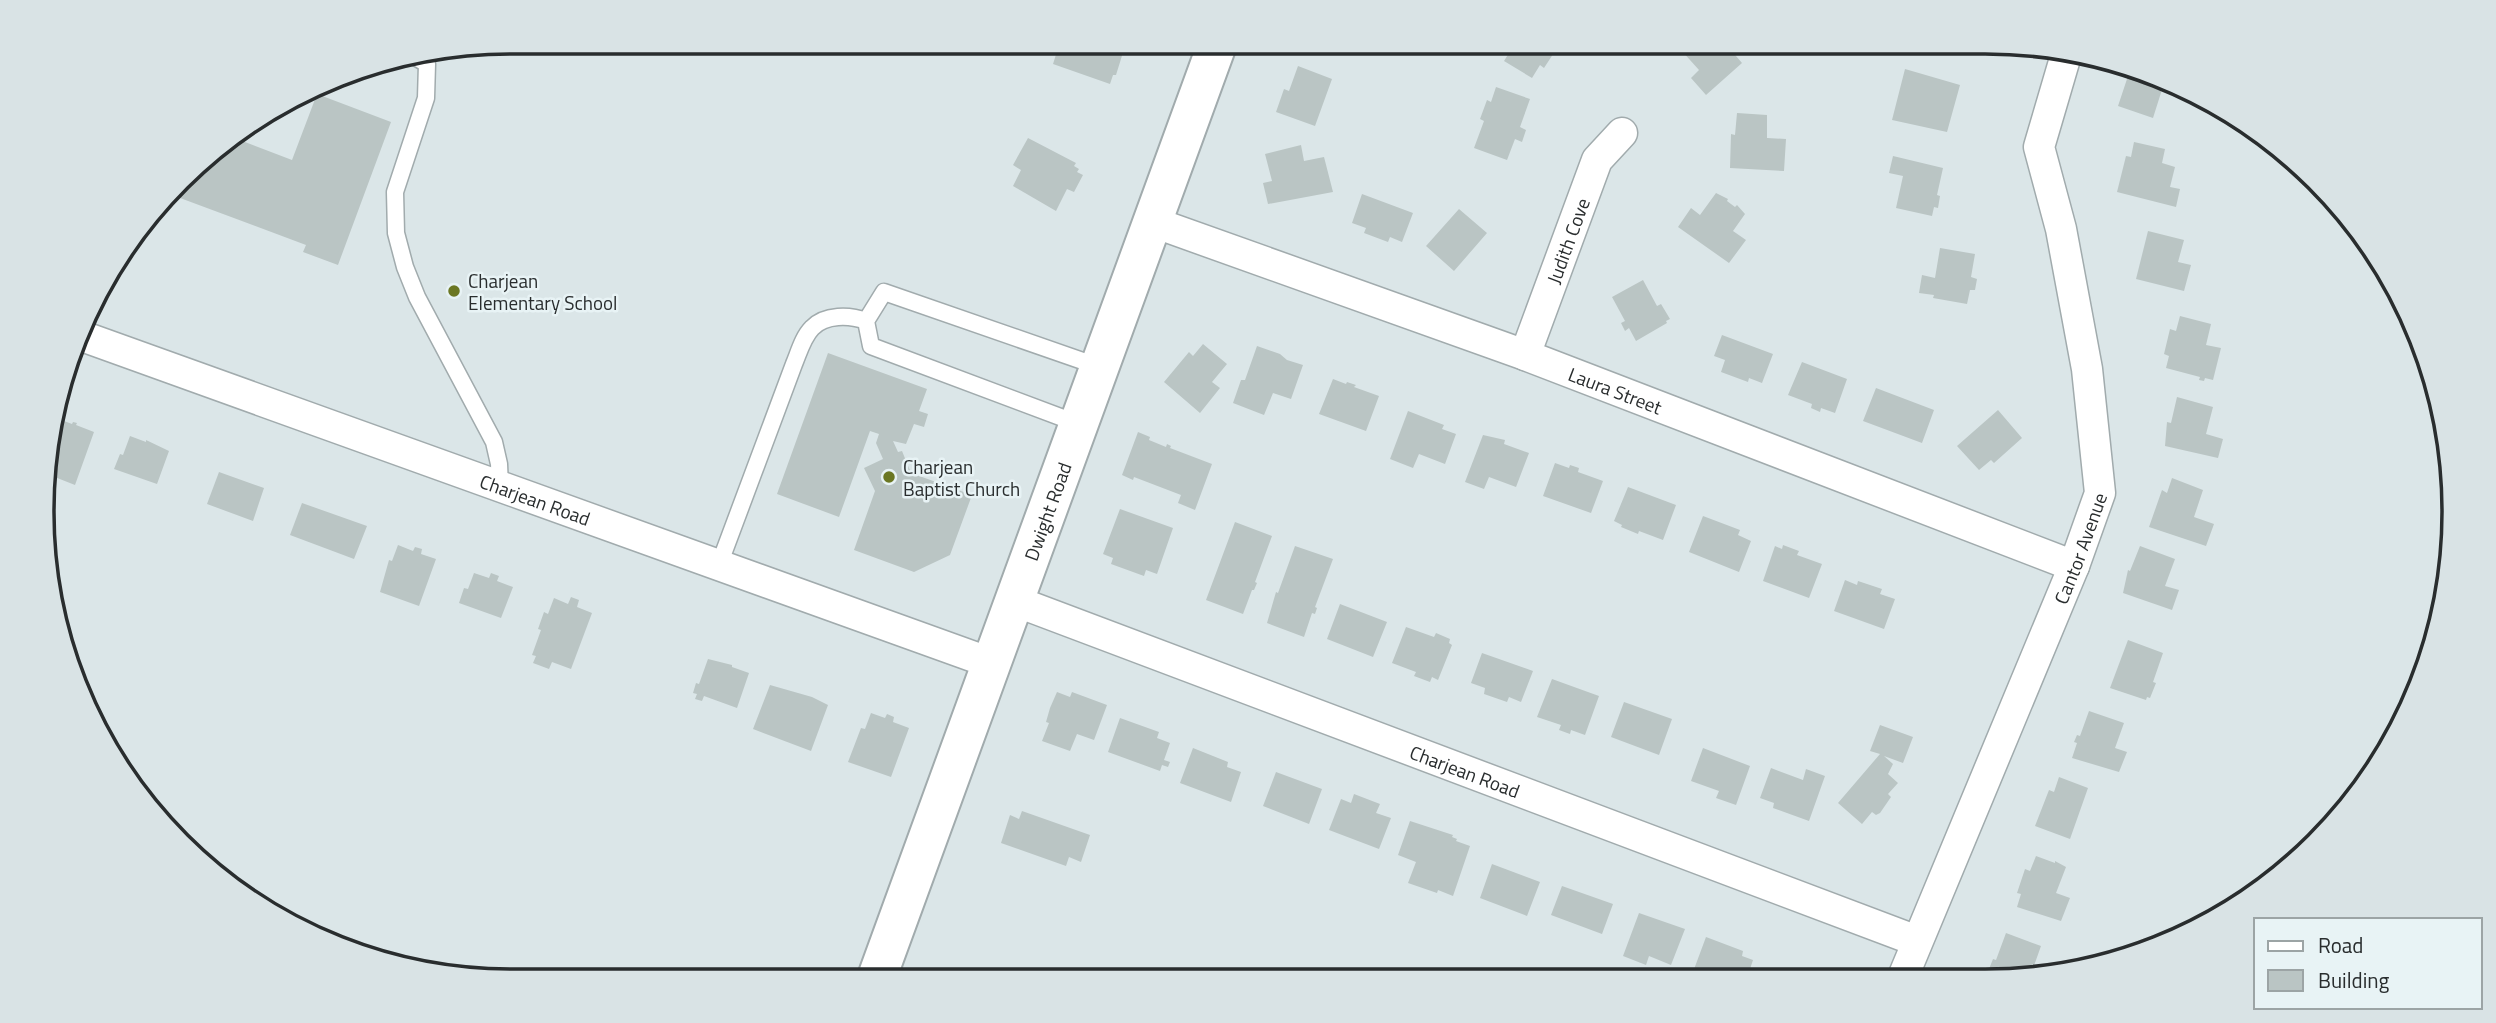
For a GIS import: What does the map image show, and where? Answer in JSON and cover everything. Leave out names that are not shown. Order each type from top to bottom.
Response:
[{"type":"street","name":"Dwight Road","points":[[880,969],[1215,54]]},
{"type":"street","name":"Cantor Avenue","points":[[1906,969],[2074,566],[2099,493],[2087,369],[2061,229],[2039,147],[2064,61]]},
{"type":"street","name":"Judith Cove","points":[[1525,355],[1598,160],[1622,133]]},
{"type":"street","name":"Laura Street","points":[[1153,222],[1525,355],[2074,566]]},
{"type":"street","name":"Charjean Road","points":[[88,338],[991,663]]},
{"type":"street","name":"Charjean Road","points":[[1015,601],[1917,941]]},
{"type":"lane","points":[[425,63],[427,64],[426,98],[395,192],[396,233],[416,297],[494,442],[500,487]]},
{"type":"lane","points":[[1079,424],[871,346],[866,321],[884,292],[1100,367]]},
{"type":"lane","points":[[719,565],[806,337],[814,325],[833,318],[851,316],[866,321]]},
{"type":"building","points":[[1056,54],[1123,54],[1110,84],[1053,64]]},
{"type":"building","points":[[1508,54],[1553,54],[1544,68],[1540,65],[1532,78],[1504,61]]},
{"type":"building","points":[[1685,54],[1734,54],[1742,63],[1706,95],[1691,78],[1699,70]]},
{"type":"building","points":[[1298,66],[1332,79],[1315,126],[1276,112],[1284,89],[1289,91]]},
{"type":"building","points":[[1905,69],[1960,85],[1947,132],[1892,120]]},
{"type":"building","points":[[2127,78],[2162,90],[2153,118],[2118,106]]},
{"type":"building","points":[[1496,87],[1530,99],[1520,127],[1526,130],[1522,142],[1515,139],[1507,160],[1474,148],[1484,121],[1480,119],[1487,100],[1491,102]]},
{"type":"building","points":[[321,96],[391,122],[338,265],[303,252],[306,245],[179,198],[243,141],[292,160],[315,98]]},
{"type":"building","points":[[1737,113],[1767,115],[1767,138],[1786,139],[1784,171],[1730,168],[1731,134],[1735,135]]},
{"type":"building","points":[[1028,138],[1076,163],[1074,166],[1079,169],[1077,172],[1083,175],[1074,192],[1067,189],[1056,211],[1013,186],[1021,170],[1013,165]]},
{"type":"building","points":[[2134,142],[2165,149],[2162,163],[2175,167],[2170,187],[2180,189],[2176,207],[2117,192],[2126,156],[2131,157]]},
{"type":"building","points":[[1301,145],[1304,161],[1324,157],[1333,192],[1268,204],[1263,183],[1272,181],[1265,154]]},
{"type":"building","points":[[1893,156],[1943,168],[1937,195],[1940,196],[1938,208],[1934,207],[1932,216],[1896,208],[1903,176],[1889,173]]},
{"type":"building","points":[[1716,193],[1728,199],[1735,207],[1737,205],[1745,214],[1733,231],[1746,240],[1729,263],[1678,227],[1691,208],[1700,215]]},
{"type":"building","points":[[1362,194],[1413,213],[1402,242],[1390,237],[1388,242],[1364,233],[1366,228],[1352,223]]},
{"type":"building","points":[[1459,209],[1487,233],[1454,271],[1426,246]]},
{"type":"building","points":[[2148,231],[2184,240],[2178,262],[2191,265],[2184,291],[2136,279]]},
{"type":"building","points":[[1940,248],[1975,254],[1971,277],[1977,279],[1975,290],[1970,290],[1967,304],[1919,293],[1922,275],[1935,278]]},
{"type":"building","points":[[1643,280],[1657,306],[1661,304],[1670,319],[1636,341],[1629,328],[1625,331],[1621,323],[1625,321],[1612,297]]},
{"type":"building","points":[[2180,316],[2211,324],[2206,345],[2221,348],[2213,380],[2199,380],[2200,377],[2166,368],[2169,356],[2164,354],[2170,329],[2176,331]]},
{"type":"building","points":[[1722,335],[1773,354],[1762,383],[1749,378],[1748,382],[1721,372],[1725,360],[1714,356]]},
{"type":"building","points":[[1203,344],[1227,364],[1212,382],[1220,388],[1200,413],[1164,382],[1189,352],[1193,356]]},
{"type":"building","points":[[1257,346],[1303,365],[1291,399],[1273,393],[1264,415],[1233,403],[1241,380],[1245,380]]},
{"type":"building","points":[[828,353],[927,389],[919,411],[928,414],[924,427],[914,424],[906,444],[893,441],[898,452],[902,451],[911,473],[972,495],[950,555],[914,572],[854,550],[875,491],[864,468],[883,459],[876,443],[879,434],[870,431],[839,517],[777,494]]},
{"type":"building","points":[[1802,362],[1847,379],[1835,413],[1821,408],[1820,412],[1811,408],[1812,404],[1788,395]]},
{"type":"building","points":[[1333,379],[1356,385],[1354,387],[1379,396],[1366,431],[1319,414]]},
{"type":"building","points":[[1876,388],[1934,410],[1922,443],[1863,421]]},
{"type":"building","points":[[2177,397],[2213,407],[2206,434],[2223,439],[2218,458],[2165,446],[2167,422],[2171,423]]},
{"type":"building","points":[[1998,410],[2022,438],[1994,463],[1991,460],[1979,470],[1957,446]]},
{"type":"building","points":[[1408,411],[1444,425],[1442,429],[1456,434],[1445,464],[1419,454],[1413,468],[1390,459]]},
{"type":"building","points":[[63,421],[77,423],[76,425],[94,432],[75,485],[55,477]]},
{"type":"building","points":[[1138,432],[1150,437],[1149,440],[1166,447],[1167,444],[1170,448],[1212,464],[1195,510],[1178,503],[1181,495],[1122,475]]},
{"type":"building","points":[[1483,435],[1505,440],[1504,444],[1529,453],[1516,487],[1489,477],[1484,489],[1465,482]]},
{"type":"building","points":[[130,436],[169,451],[157,484],[114,469]]},
{"type":"building","points":[[1555,463],[1579,468],[1578,472],[1603,481],[1591,513],[1543,496]]},
{"type":"building","points":[[219,472],[264,488],[253,521],[207,504]]},
{"type":"building","points":[[2172,478],[2203,490],[2194,517],[2214,524],[2206,546],[2149,527],[2162,490],[2167,493]]},
{"type":"building","points":[[1628,487],[1676,505],[1663,540],[1639,531],[1638,534],[1614,521]]},
{"type":"building","points":[[302,503],[367,526],[354,559],[290,535]]},
{"type":"building","points":[[1120,509],[1173,528],[1157,574],[1146,570],[1144,576],[1111,564],[1113,558],[1103,554]]},
{"type":"building","points":[[1703,516],[1740,530],[1738,535],[1751,541],[1739,572],[1689,552]]},
{"type":"building","points":[[1235,522],[1272,536],[1255,582],[1257,583],[1243,614],[1206,600]]},
{"type":"building","points":[[398,545],[413,551],[415,547],[422,549],[421,554],[436,559],[419,606],[380,592],[389,560],[392,561]]},
{"type":"building","points":[[1783,545],[1799,551],[1797,555],[1822,564],[1809,598],[1763,581],[1775,546],[1782,549]]},
{"type":"building","points":[[1295,546],[1333,559],[1315,607],[1315,614],[1312,613],[1304,637],[1267,623],[1276,592],[1278,593]]},
{"type":"building","points":[[2140,546],[2175,559],[2165,586],[2179,590],[2172,610],[2123,593],[2128,570],[2130,571]]},
{"type":"building","points":[[474,573],[489,578],[491,573],[499,576],[497,581],[513,587],[501,618],[459,603],[464,588],[468,589]]},
{"type":"building","points":[[1845,580],[1857,585],[1858,581],[1882,589],[1880,594],[1895,599],[1884,629],[1834,611]]},
{"type":"building","points":[[571,597],[579,600],[577,607],[592,613],[571,669],[552,662],[549,669],[533,663],[536,656],[532,655],[544,612],[548,614],[554,598],[568,604]]},
{"type":"building","points":[[1340,604],[1387,622],[1373,657],[1327,639]]},
{"type":"building","points":[[1406,627],[1434,637],[1436,633],[1450,639],[1449,643],[1452,645],[1438,680],[1432,677],[1430,682],[1414,676],[1416,672],[1392,663]]},
{"type":"building","points":[[2128,640],[2163,653],[2153,682],[2156,683],[2150,698],[2147,697],[2146,700],[2110,688]]},
{"type":"building","points":[[1482,653],[1533,671],[1521,702],[1509,697],[1507,702],[1484,694],[1485,688],[1471,683]]},
{"type":"building","points":[[708,659],[749,673],[737,708],[704,696],[702,701],[695,699],[697,694],[693,693],[696,683],[699,684]]},
{"type":"building","points":[[1552,679],[1599,696],[1585,735],[1571,730],[1570,734],[1559,730],[1561,725],[1537,717]]},
{"type":"building","points":[[770,685],[812,697],[828,705],[811,751],[753,729]]},
{"type":"building","points":[[1057,692],[1070,697],[1072,692],[1107,705],[1094,740],[1077,734],[1070,751],[1042,741]]},
{"type":"building","points":[[1624,702],[1672,719],[1659,755],[1611,737]]},
{"type":"building","points":[[2089,711],[2124,723],[2115,748],[2127,752],[2119,772],[2072,758],[2077,743],[2074,742],[2077,735],[2080,736]]},
{"type":"building","points":[[871,713],[885,718],[887,714],[894,717],[893,722],[909,728],[891,777],[848,762],[861,728],[865,729]]},
{"type":"building","points":[[1120,718],[1159,732],[1157,738],[1170,743],[1164,760],[1170,762],[1168,767],[1162,765],[1160,771],[1108,752]]},
{"type":"building","points":[[1880,725],[1913,737],[1903,763],[1884,756],[1893,764],[1888,774],[1898,783],[1888,794],[1891,797],[1880,813],[1876,815],[1872,812],[1862,824],[1838,803],[1880,754],[1870,751]]},
{"type":"building","points":[[1193,748],[1228,762],[1227,767],[1241,772],[1231,802],[1180,783]]},
{"type":"building","points":[[1703,748],[1750,766],[1736,805],[1716,798],[1719,791],[1691,781]]},
{"type":"building","points":[[1771,768],[1803,780],[1806,769],[1825,776],[1809,821],[1773,808],[1774,803],[1760,798]]},
{"type":"building","points":[[1276,772],[1322,789],[1309,824],[1263,806]]},
{"type":"building","points":[[2059,777],[2088,788],[2070,839],[2035,826],[2049,790],[2054,792]]},
{"type":"building","points":[[1354,794],[1380,804],[1376,813],[1391,818],[1379,849],[1329,830],[1341,799],[1351,803]]},
{"type":"building","points":[[1022,811],[1090,835],[1081,862],[1069,857],[1066,866],[1001,843],[1010,815],[1019,819]]},
{"type":"building","points":[[1410,821],[1453,835],[1456,841],[1470,846],[1453,896],[1408,883],[1416,862],[1398,855]]},
{"type":"building","points":[[2036,856],[2066,867],[2056,893],[2070,898],[2061,921],[2017,907],[2021,894],[2017,893],[2025,869],[2030,871]]},
{"type":"building","points":[[1492,864],[1540,882],[1527,916],[1480,898]]},
{"type":"building","points":[[1562,886],[1613,904],[1602,934],[1551,915]]},
{"type":"building","points":[[1639,913],[1685,929],[1671,965],[1649,956],[1646,965],[1623,956]]},
{"type":"building","points":[[2006,933],[2041,946],[2034,966],[1989,969],[1993,959],[1996,960]]},
{"type":"building","points":[[1706,937],[1743,951],[1742,956],[1753,960],[1750,969],[1694,969]]},
{"type":"place","name":"Charjean Elementary School","points":[[454,291]]},
{"type":"place","name":"Charjean Baptist Church","points":[[889,477]]}]
